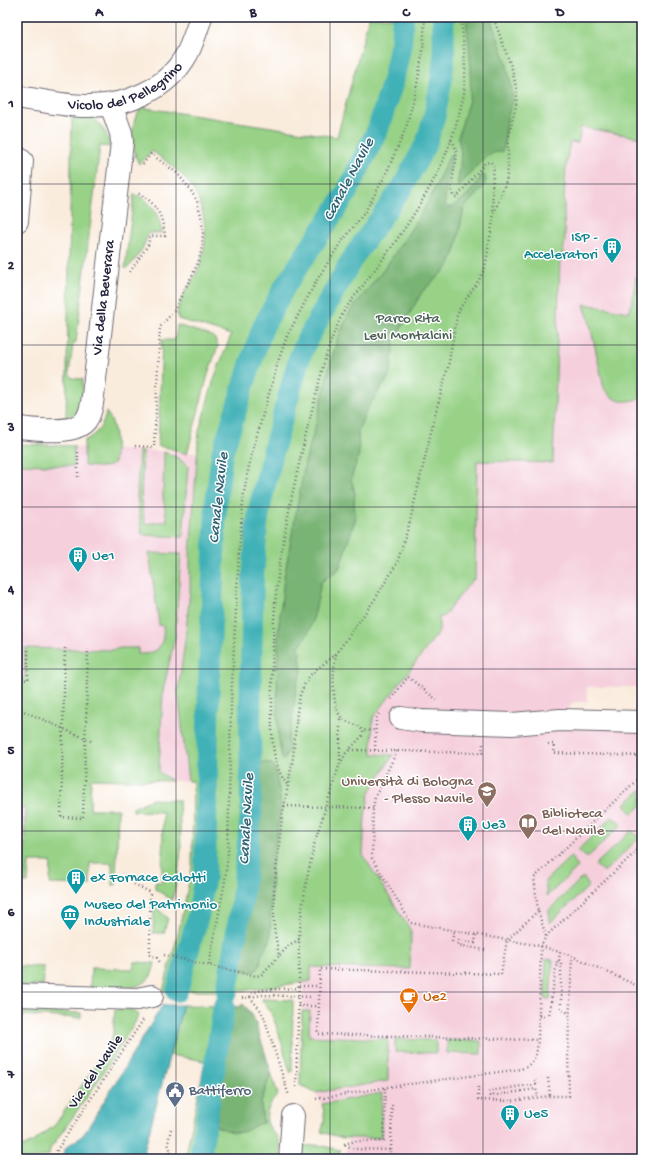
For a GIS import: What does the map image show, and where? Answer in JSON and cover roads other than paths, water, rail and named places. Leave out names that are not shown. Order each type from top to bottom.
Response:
[{"type":"street","name":"Vicolo del Pellegrino","points":[[17,97],[80,106],[111,105],[145,94],[162,84],[187,54],[201,17]]},
{"type":"street","name":"Via della Beverara","points":[[17,428],[70,429],[81,426],[89,416],[93,396],[122,142],[121,133],[111,105]]},
{"type":"street","points":[[17,157],[22,161],[17,221]]},
{"type":"street","points":[[401,718],[421,721],[512,724],[560,720],[642,722]]},
{"type":"street","points":[[17,995],[137,999],[152,996]]},
{"type":"street","points":[[290,1159],[293,1116]]},
{"type":"water","points":[[164,1005],[183,1005],[142,1159],[101,1159],[103,1151],[89,1159],[62,1159],[67,1147],[84,1134]]},
{"type":"waterway","name":"Canale Navile","points":[[177,991],[198,916],[205,875],[209,678],[216,503],[222,454],[263,327],[285,286],[346,194],[378,129],[393,81],[401,43],[403,17]]},
{"type":"waterway","name":"Canale Navile","points":[[227,991],[242,900],[251,814],[250,714],[253,578],[257,524],[261,501],[275,444],[299,359],[307,340],[354,256],[402,188],[426,144],[434,118],[440,88],[444,58],[443,17]]},
{"type":"waterway","name":"Canale Navile","points":[[200,1159],[224,1006]]},
{"type":"place","name":"ISP - Acceleratori","points":[[612,264]]},
{"type":"place","name":"Ue1","points":[[78,573]]},
{"type":"place","name":"Università di Bologna - Plesso Navile","points":[[487,808]]},
{"type":"place","name":"Biblioteca del Navile","points":[[528,840]]},
{"type":"place","name":"Ue3","points":[[468,842]]},
{"type":"place","name":"ex Fornace Galotti","points":[[76,895]]},
{"type":"place","name":"Museo del Patrimonio Industriale","points":[[70,931]]},
{"type":"place","name":"Ue2","points":[[409,1014]]},
{"type":"place","name":"Battiferro","points":[[175,1108]]},
{"type":"place","name":"Ue5","points":[[510,1131]]},
{"type":"park label","name":"Parco Rita Levi Montalcini","points":[[408,328]]}]
